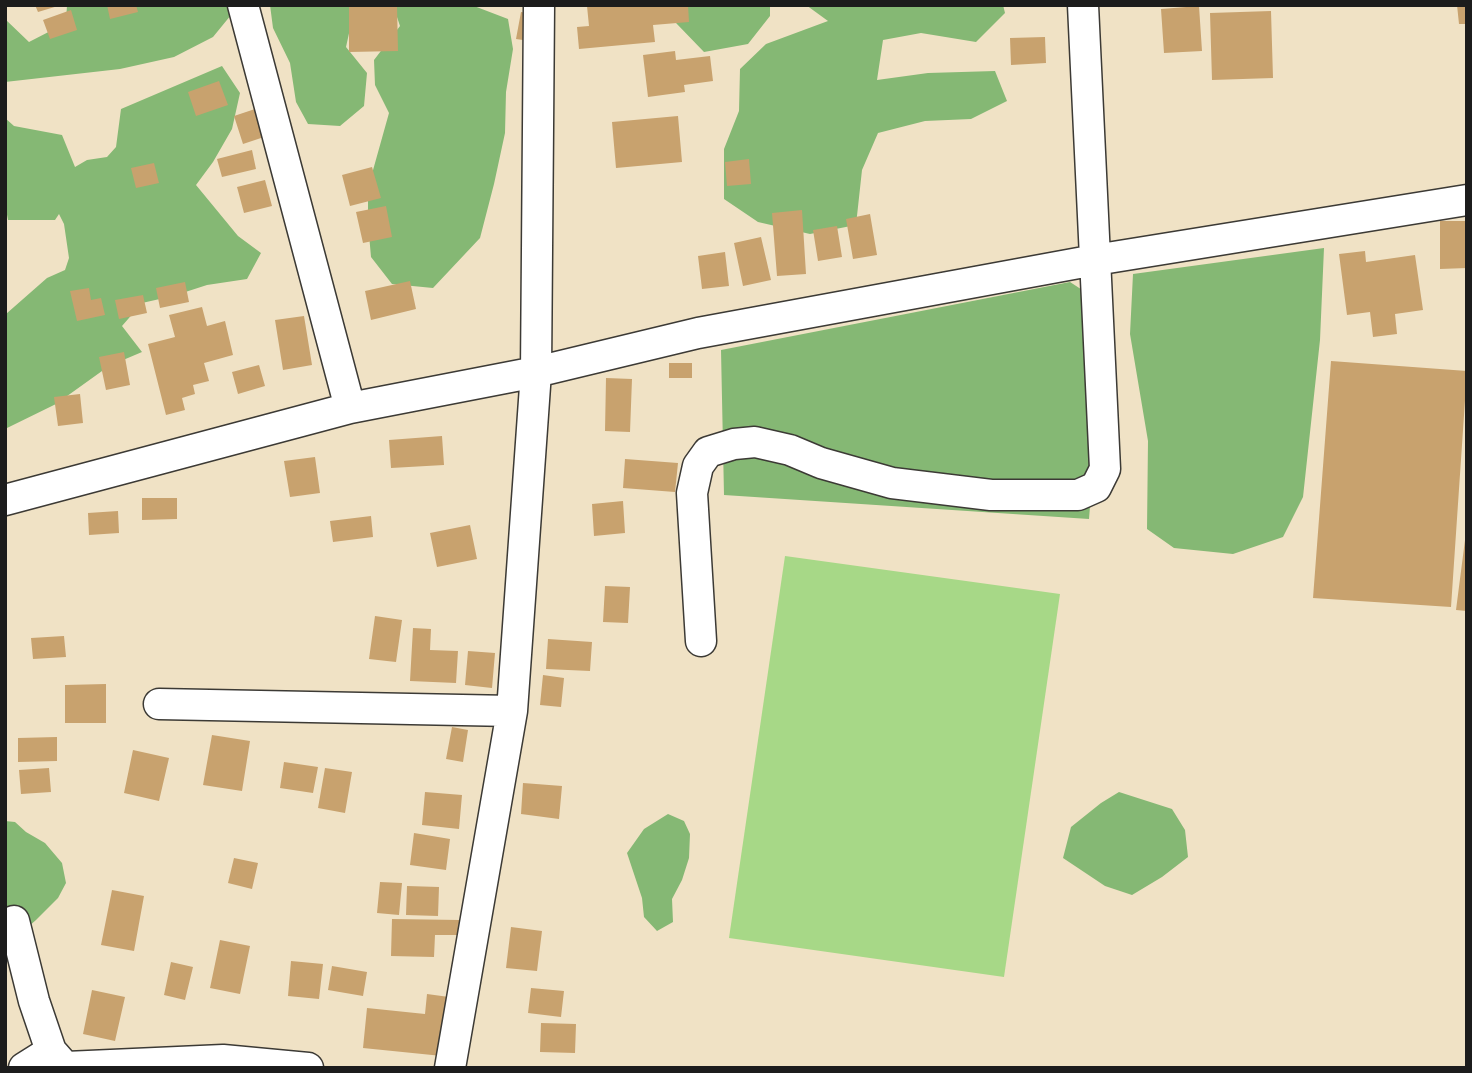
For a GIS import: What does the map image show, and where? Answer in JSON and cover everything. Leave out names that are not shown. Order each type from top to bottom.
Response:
[{"type":"street","points":[[243,5],[350,408]]},
{"type":"street","points":[[450,1068],[512,710],[536,372],[539,5]]},
{"type":"street","points":[[701,641],[692,493],[698,466],[708,452],[734,444],[755,442],[790,450],[821,463],[892,483],[991,495],[1078,495],[1096,487],[1105,469],[1083,5]]},
{"type":"street","points":[[5,500],[350,408],[536,372],[698,333],[1095,260],[1467,200]]},
{"type":"street","points":[[159,704],[512,710]]},
{"type":"street","points":[[14,921],[34,1002],[61,1062]]},
{"type":"street","points":[[24,1068],[61,1062],[223,1060],[308,1068]]},
{"type":"green space","points":[[67,5],[228,5],[231,15],[213,37],[174,57],[120,69],[5,82],[5,19],[29,42],[66,23]]},
{"type":"green space","points":[[270,5],[349,5],[353,15],[346,47],[367,73],[364,106],[340,126],[308,124],[296,102],[290,63],[273,28]]},
{"type":"green space","points":[[393,5],[474,6],[508,19],[513,49],[506,92],[505,133],[480,238],[433,288],[392,284],[371,257],[368,188],[389,113],[375,85],[374,60],[400,26]]},
{"type":"green space","points":[[668,5],[770,5],[770,16],[748,44],[704,52],[676,23]]},
{"type":"green space","points":[[806,5],[1003,5],[1005,13],[976,42],[921,33],[883,40],[877,80],[928,73],[995,71],[1007,101],[971,119],[925,121],[878,133],[862,170],[856,225],[810,234],[758,222],[724,199],[724,149],[739,111],[740,69],[766,44],[828,21]]},
{"type":"green space","points":[[222,66],[240,93],[232,129],[196,185],[238,236],[261,253],[247,279],[207,285],[142,303],[122,326],[142,352],[109,366],[56,404],[5,429],[6,314],[47,278],[65,270],[69,258],[64,224],[59,214],[55,220],[8,220],[5,204],[5,118],[14,126],[62,135],[75,167],[87,160],[107,157],[116,147],[121,109]]},
{"type":"green space","points":[[1324,248],[1320,340],[1303,497],[1283,537],[1233,554],[1174,548],[1147,529],[1148,441],[1130,334],[1133,274]]},
{"type":"green space","points":[[1070,282],[1093,297],[1094,455],[1089,519],[724,495],[721,350]]},
{"type":"green space","points":[[785,556],[1060,594],[1004,977],[729,938]]},
{"type":"green space","points":[[1119,792],[1172,809],[1185,830],[1188,857],[1132,895],[1105,886],[1063,858],[1071,827]]},
{"type":"green space","points":[[668,814],[684,821],[690,834],[689,858],[672,899],[673,922],[657,931],[644,917],[642,898],[627,853],[644,829]]},
{"type":"green space","points":[[5,821],[15,822],[45,843],[62,863],[66,883],[58,898],[36,920],[12,941],[5,942]]},
{"type":"building","points":[[35,5],[58,5],[58,6],[38,12]]},
{"type":"building","points":[[107,5],[136,5],[138,12],[110,19]]},
{"type":"building","points":[[397,5],[398,51],[349,52],[349,6]]},
{"type":"building","points":[[688,5],[689,22],[653,25],[655,42],[579,49],[577,27],[589,26],[587,6]]},
{"type":"building","points":[[1457,5],[1467,5],[1467,24],[1459,24]]},
{"type":"building","points":[[1199,6],[1202,51],[1164,53],[1161,9]]},
{"type":"building","points":[[71,10],[77,30],[50,39],[43,20]]},
{"type":"building","points":[[1271,11],[1273,78],[1212,80],[1210,13]]},
{"type":"building","points":[[521,12],[535,14],[530,41],[516,39]]},
{"type":"building","points":[[1045,37],[1046,63],[1011,65],[1010,38]]},
{"type":"building","points":[[675,51],[676,60],[710,56],[713,81],[684,85],[685,92],[648,97],[643,55]]},
{"type":"building","points":[[219,81],[228,105],[196,116],[188,92]]},
{"type":"building","points":[[255,109],[264,137],[243,144],[234,116]]},
{"type":"building","points":[[678,116],[682,162],[616,168],[612,122]]},
{"type":"building","points":[[252,150],[256,169],[222,177],[217,159]]},
{"type":"building","points":[[749,159],[751,184],[727,186],[725,162]]},
{"type":"building","points":[[154,163],[159,183],[136,188],[131,168]]},
{"type":"building","points":[[372,167],[381,198],[350,206],[342,175]]},
{"type":"building","points":[[265,180],[272,206],[244,213],[237,187]]},
{"type":"building","points":[[386,206],[392,237],[363,243],[356,212]]},
{"type":"building","points":[[802,210],[806,274],[777,276],[772,213]]},
{"type":"building","points":[[870,214],[877,255],[853,259],[846,219]]},
{"type":"building","points":[[1440,221],[1467,221],[1467,268],[1440,269]]},
{"type":"building","points":[[837,226],[842,257],[818,261],[813,230]]},
{"type":"building","points":[[761,237],[771,280],[743,286],[734,243]]},
{"type":"building","points":[[1365,251],[1366,262],[1415,255],[1423,310],[1395,314],[1397,334],[1373,337],[1370,312],[1347,315],[1339,254]]},
{"type":"building","points":[[725,252],[729,286],[702,289],[698,256]]},
{"type":"building","points":[[410,281],[416,309],[371,320],[365,291]]},
{"type":"building","points":[[185,282],[189,302],[160,308],[156,288]]},
{"type":"building","points":[[89,288],[91,300],[101,298],[105,315],[77,321],[70,291]]},
{"type":"building","points":[[143,295],[147,313],[119,319],[115,300]]},
{"type":"building","points":[[202,307],[207,326],[225,321],[233,355],[204,363],[209,381],[193,385],[195,394],[182,398],[185,410],[166,415],[148,344],[175,337],[169,315]]},
{"type":"building","points":[[304,316],[312,365],[283,370],[275,320]]},
{"type":"building","points":[[124,352],[130,385],[106,390],[99,357]]},
{"type":"building","points":[[1331,361],[1467,371],[1451,607],[1313,598]]},
{"type":"building","points":[[669,363],[692,363],[692,378],[669,378]]},
{"type":"building","points":[[259,365],[265,386],[238,394],[232,372]]},
{"type":"building","points":[[606,378],[632,379],[630,432],[605,431]]},
{"type":"building","points":[[80,394],[83,423],[58,426],[54,397]]},
{"type":"building","points":[[442,436],[444,465],[391,468],[389,440]]},
{"type":"building","points":[[315,457],[320,493],[290,497],[284,461]]},
{"type":"building","points":[[625,459],[678,463],[675,492],[623,488]]},
{"type":"building","points":[[142,498],[177,498],[177,519],[142,520]]},
{"type":"building","points":[[623,501],[625,533],[594,536],[592,504]]},
{"type":"building","points":[[118,511],[119,533],[89,535],[88,513]]},
{"type":"building","points":[[371,516],[373,537],[333,542],[330,521]]},
{"type":"building","points":[[470,525],[477,559],[437,567],[430,533]]},
{"type":"building","points":[[1467,540],[1467,611],[1456,610]]},
{"type":"building","points":[[605,586],[630,587],[628,623],[603,622]]},
{"type":"building","points":[[375,616],[402,620],[396,662],[369,659]]},
{"type":"building","points":[[413,628],[431,629],[430,650],[458,651],[456,683],[410,681]]},
{"type":"building","points":[[64,636],[66,657],[33,659],[31,638]]},
{"type":"building","points":[[548,639],[592,642],[590,671],[546,669]]},
{"type":"building","points":[[468,651],[495,653],[492,688],[465,685]]},
{"type":"building","points":[[543,675],[564,678],[561,707],[540,705]]},
{"type":"building","points":[[106,684],[106,723],[65,723],[65,685]]},
{"type":"building","points":[[452,727],[468,730],[463,762],[446,759]]},
{"type":"building","points":[[212,735],[250,741],[242,791],[203,785]]},
{"type":"building","points":[[57,737],[57,761],[18,762],[18,738]]},
{"type":"building","points":[[133,750],[169,758],[159,801],[124,793]]},
{"type":"building","points":[[284,762],[318,767],[313,793],[280,788]]},
{"type":"building","points":[[49,768],[51,792],[21,794],[19,770]]},
{"type":"building","points":[[325,768],[352,772],[345,813],[318,808]]},
{"type":"building","points":[[523,783],[562,786],[559,819],[521,814]]},
{"type":"building","points":[[425,792],[462,795],[459,829],[422,825]]},
{"type":"building","points":[[414,833],[450,839],[446,870],[410,865]]},
{"type":"building","points":[[234,858],[258,863],[252,889],[228,883]]},
{"type":"building","points":[[380,882],[402,883],[399,915],[377,913]]},
{"type":"building","points":[[407,886],[439,887],[438,916],[406,915]]},
{"type":"building","points":[[112,890],[144,896],[134,951],[101,945]]},
{"type":"building","points":[[392,919],[460,920],[459,935],[435,935],[434,957],[391,956]]},
{"type":"building","points":[[511,927],[542,931],[537,971],[506,968]]},
{"type":"building","points":[[220,940],[250,946],[240,994],[210,988]]},
{"type":"building","points":[[291,961],[323,964],[319,999],[288,996]]},
{"type":"building","points":[[171,962],[193,967],[185,1000],[164,995]]},
{"type":"building","points":[[332,966],[367,972],[363,996],[328,990]]},
{"type":"building","points":[[531,988],[564,991],[561,1017],[528,1013]]},
{"type":"building","points":[[92,990],[125,997],[115,1041],[83,1034]]},
{"type":"building","points":[[427,994],[449,997],[442,1056],[363,1048],[367,1008],[425,1014]]},
{"type":"building","points":[[541,1023],[576,1024],[575,1053],[540,1052]]}]
